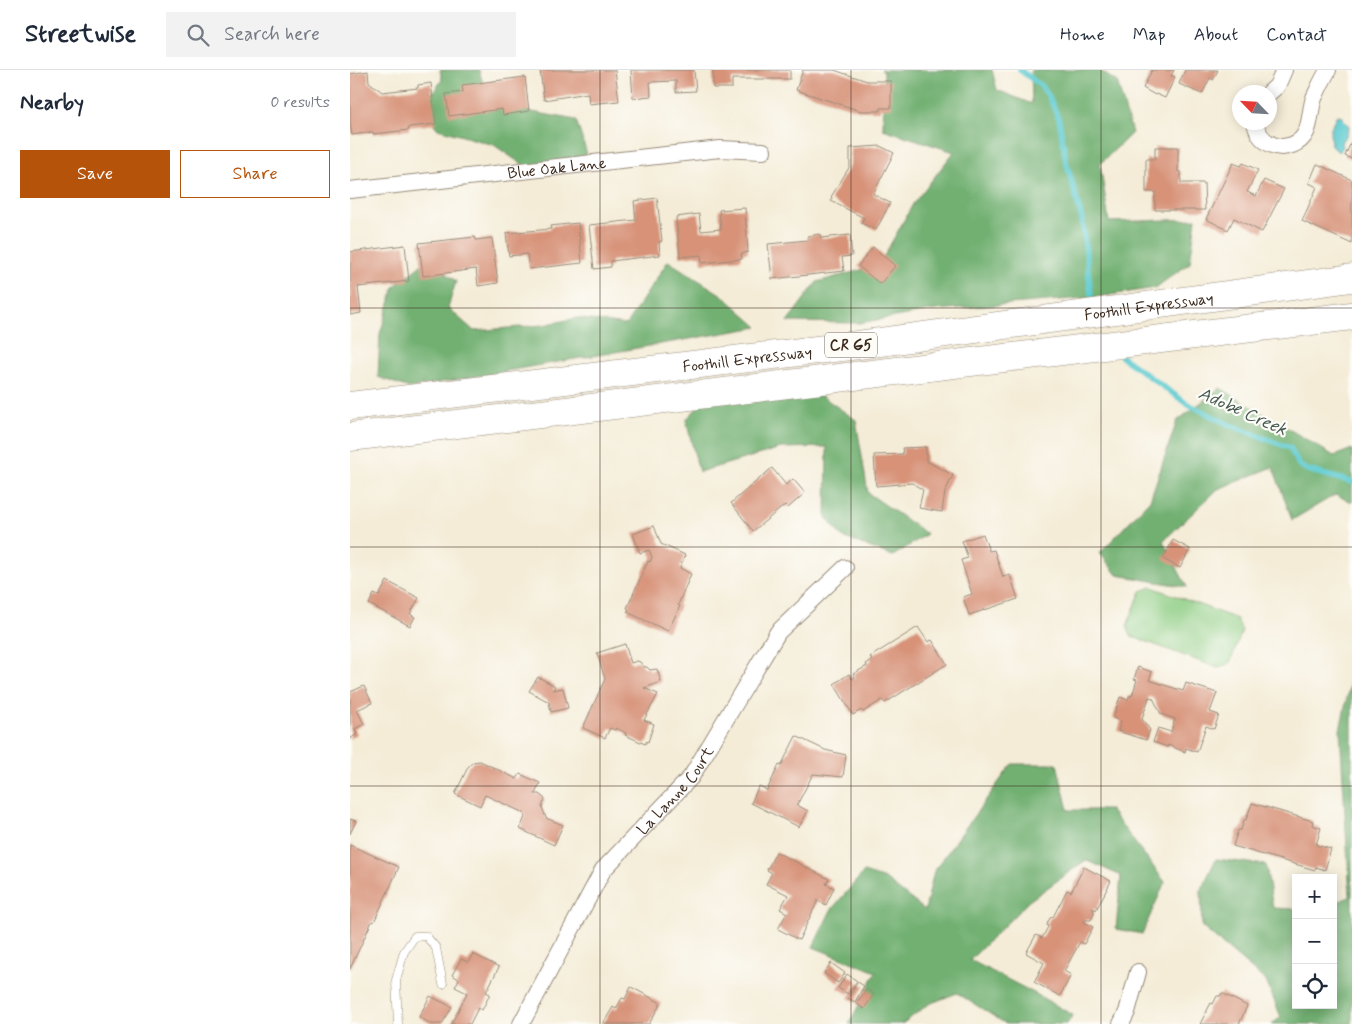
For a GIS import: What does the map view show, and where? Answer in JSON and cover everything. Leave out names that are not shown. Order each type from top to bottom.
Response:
[{"type":"highway","name":"Foothill Expressway","points":[[350,406],[849,346],[1352,278]]},
{"type":"highway","name":"Foothill Expressway","points":[[350,437],[1352,316]]},
{"type":"street","points":[[1277,86],[1284,70]]},
{"type":"street","points":[[1257,130],[1266,142],[1276,146],[1287,147],[1297,143],[1305,135],[1310,125],[1315,96],[1328,70]]},
{"type":"street","name":"Blue Oak Lane","points":[[350,190],[720,148],[763,151]]},
{"type":"street","name":"La Lanne Court","points":[[521,1024],[603,870],[692,777],[778,632],[845,568]]},
{"type":"street","points":[[1121,1024],[1127,1012],[1138,972]]},
{"type":"lane","points":[[398,1024],[396,980],[404,952],[415,936],[426,936],[436,948],[443,984]]},
{"type":"green space","points":[[440,70],[479,70],[490,109],[527,111],[576,120],[587,154],[539,176],[494,145],[438,129],[421,109],[442,80]]},
{"type":"green space","points":[[881,70],[992,70],[997,90],[1032,104],[1031,70],[1099,70],[1117,82],[1132,133],[1100,164],[1109,222],[1196,219],[1190,263],[1155,288],[1097,297],[936,310],[859,323],[787,322],[817,282],[879,265],[913,204],[954,152],[883,129],[884,72]]},
{"type":"green space","points":[[427,260],[456,281],[448,308],[474,331],[543,325],[577,318],[626,325],[668,261],[722,295],[758,327],[409,388],[378,377],[380,334],[394,287]]},
{"type":"green space","points":[[806,385],[856,420],[868,493],[927,534],[893,556],[842,537],[826,517],[827,447],[781,448],[699,472],[686,420],[705,399]]},
{"type":"green space","points":[[1220,388],[1334,456],[1352,449],[1352,502],[1335,495],[1292,520],[1273,467],[1218,489],[1163,541],[1187,587],[1117,575],[1100,553],[1150,500],[1177,421]]},
{"type":"green space","points":[[1152,587],[1237,619],[1242,631],[1230,663],[1218,668],[1131,636],[1127,626],[1141,591]]},
{"type":"green space","points":[[1352,674],[1352,1024],[1272,1024],[1281,1017],[1266,981],[1202,927],[1201,890],[1216,859],[1266,865],[1273,908],[1292,909],[1292,1009],[1337,1009],[1337,902],[1350,897],[1340,730]]},
{"type":"green space","points":[[1012,764],[1057,764],[1068,810],[1110,810],[1165,882],[1142,934],[1116,929],[1121,876],[1086,860],[1029,901],[970,960],[1073,1015],[1067,1024],[1006,1024],[957,993],[929,1004],[902,1024],[849,1024],[876,972],[813,947],[831,910],[864,872],[885,879],[925,910],[934,871]]},
{"type":"water","points":[[1340,115],[1349,126],[1347,134],[1341,142],[1343,147],[1340,151],[1337,151],[1331,145],[1330,131],[1336,116]]},
{"type":"building","points":[[540,70],[615,70],[619,101],[589,104],[588,93],[544,100]]},
{"type":"building","points":[[631,70],[694,70],[696,91],[676,92],[676,81],[650,82],[651,96],[633,98]]},
{"type":"building","points":[[713,70],[790,70],[790,79],[732,79],[732,88],[713,88]]},
{"type":"building","points":[[803,70],[834,70],[867,81],[891,81],[891,108],[880,108],[880,111],[861,111],[796,90]]},
{"type":"building","points":[[1152,70],[1174,70],[1171,76],[1175,77],[1165,98],[1143,88]]},
{"type":"building","points":[[1185,70],[1218,70],[1213,80],[1210,78],[1202,94],[1179,84]]},
{"type":"building","points":[[368,71],[369,82],[382,92],[418,88],[418,85],[431,83],[436,124],[409,127],[409,130],[352,135],[350,122],[350,74]]},
{"type":"building","points":[[525,77],[529,111],[503,115],[502,109],[449,116],[446,94],[463,92],[462,85]]},
{"type":"building","points":[[1352,140],[1352,159],[1345,156]]},
{"type":"building","points":[[880,146],[894,153],[873,194],[890,203],[876,230],[861,223],[864,218],[831,201],[831,197],[850,166],[850,148]]},
{"type":"building","points":[[1155,147],[1178,147],[1178,172],[1181,172],[1181,183],[1204,183],[1205,210],[1155,210],[1155,192],[1146,192],[1146,159],[1155,159]]},
{"type":"building","points":[[1233,163],[1241,166],[1243,163],[1258,170],[1247,192],[1256,196],[1264,180],[1284,189],[1262,232],[1234,218],[1228,230],[1206,219]]},
{"type":"building","points":[[1317,164],[1352,180],[1352,244],[1302,221],[1317,187],[1309,183]]},
{"type":"building","points":[[657,198],[662,241],[659,242],[660,255],[611,261],[611,267],[594,269],[589,225],[636,220],[634,201]]},
{"type":"building","points":[[745,208],[748,252],[741,254],[742,259],[702,263],[701,255],[680,257],[676,217],[699,214],[701,231],[721,229],[719,210]]},
{"type":"building","points":[[578,223],[582,263],[529,269],[527,254],[509,256],[506,233],[551,229],[550,226]]},
{"type":"building","points":[[820,234],[821,238],[850,235],[852,256],[842,257],[844,271],[772,279],[768,244],[808,240],[808,236]]},
{"type":"building","points":[[475,237],[476,240],[492,238],[498,283],[478,286],[476,269],[423,276],[419,243]]},
{"type":"building","points":[[405,245],[409,281],[358,287],[361,313],[350,315],[350,252]]},
{"type":"building","points":[[873,247],[895,266],[880,284],[858,266]]},
{"type":"building","points":[[926,447],[926,461],[953,475],[945,492],[942,512],[919,508],[923,490],[912,483],[876,486],[874,455],[903,454],[902,448]]},
{"type":"building","points":[[772,468],[786,485],[793,479],[805,493],[788,508],[785,505],[753,531],[731,503]]},
{"type":"building","points":[[654,526],[661,544],[685,555],[680,568],[691,574],[678,605],[680,606],[668,631],[627,612],[629,610],[627,608],[648,561],[650,562],[652,557],[649,550],[640,553],[633,534]]},
{"type":"building","points":[[983,534],[989,551],[994,550],[1003,577],[1010,575],[1018,599],[969,615],[963,597],[972,594],[961,560],[968,558],[962,541]]},
{"type":"building","points":[[1173,540],[1190,549],[1180,568],[1163,559]]},
{"type":"building","points":[[387,581],[419,598],[410,614],[415,617],[410,626],[369,604],[374,594],[379,596]]},
{"type":"building","points":[[918,627],[928,642],[932,640],[947,664],[885,703],[882,700],[863,712],[861,710],[853,715],[834,684],[849,674],[852,679],[855,677],[853,674],[867,666],[866,664],[872,660],[870,657]]},
{"type":"building","points":[[625,644],[631,663],[637,661],[650,670],[657,669],[661,682],[644,688],[658,694],[644,720],[654,724],[648,742],[645,744],[625,735],[626,733],[616,728],[615,730],[610,728],[605,738],[583,728],[605,679],[597,653]]},
{"type":"building","points":[[1138,667],[1152,672],[1149,680],[1183,691],[1186,683],[1217,693],[1210,712],[1219,715],[1214,729],[1206,726],[1197,752],[1186,748],[1185,752],[1168,745],[1168,747],[1153,742],[1158,728],[1171,732],[1175,719],[1161,714],[1153,698],[1149,697],[1142,719],[1150,730],[1146,740],[1118,731],[1121,721],[1113,718],[1120,697],[1128,700],[1129,696],[1132,696],[1137,680],[1134,679]]},
{"type":"building","points":[[538,677],[555,686],[553,690],[563,688],[568,708],[551,712],[549,702],[529,691]]},
{"type":"building","points":[[364,686],[372,703],[357,710],[364,724],[355,729],[357,734],[350,739],[350,692]]},
{"type":"building","points":[[796,736],[825,750],[846,755],[843,777],[813,774],[797,805],[808,811],[799,827],[751,803],[759,786],[767,790]]},
{"type":"building","points":[[480,761],[517,779],[520,774],[540,783],[535,794],[539,794],[545,799],[542,807],[546,818],[563,825],[554,845],[520,829],[525,817],[524,813],[485,795],[480,806],[455,794],[468,767],[473,762]]},
{"type":"building","points":[[1252,803],[1313,821],[1312,825],[1321,828],[1316,845],[1331,849],[1325,870],[1316,867],[1315,870],[1233,846],[1238,830],[1241,830]]},
{"type":"building","points":[[350,819],[356,821],[350,834]]},
{"type":"building","points":[[350,845],[399,867],[350,969]]},
{"type":"building","points":[[776,852],[829,879],[826,884],[834,888],[826,905],[818,900],[799,940],[778,929],[787,913],[780,909],[788,895],[766,884],[772,873],[767,870]]},
{"type":"building","points":[[1084,867],[1111,881],[1096,910],[1093,908],[1094,914],[1091,920],[1085,920],[1084,922],[1093,927],[1084,944],[1080,942],[1064,971],[1071,975],[1060,996],[1034,982],[1044,963],[1026,953],[1036,935],[1042,938],[1050,918],[1053,917],[1067,890],[1071,892]]},
{"type":"building","points":[[473,954],[499,967],[486,992],[490,994],[482,1010],[478,1008],[470,1024],[451,1024],[467,993],[455,987],[459,979],[452,975],[461,959],[468,962]]},
{"type":"building","points":[[831,963],[845,973],[838,983],[824,973]]},
{"type":"building","points":[[847,974],[857,981],[848,994],[838,988]]},
{"type":"building","points":[[858,982],[864,986],[855,1002],[848,998]]},
{"type":"building","points":[[631,987],[661,1003],[649,1024],[603,1024],[613,1007],[616,1009],[622,998],[625,999]]},
{"type":"building","points":[[867,989],[874,994],[864,1009],[856,1003]]},
{"type":"building","points":[[1222,993],[1247,1006],[1239,1024],[1200,1024],[1211,1003],[1213,1004],[1217,996],[1220,996]]},
{"type":"building","points":[[430,996],[452,1007],[442,1024],[431,1024],[419,1017]]},
{"type":"waterway","name":"Adobe Creek","points":[[1020,70],[1040,85],[1048,95],[1059,119],[1066,161],[1082,219],[1091,295]]},
{"type":"waterway","name":"Adobe Creek","points":[[1122,357],[1186,403],[1230,425],[1290,448],[1299,465],[1307,470],[1352,482]]}]
